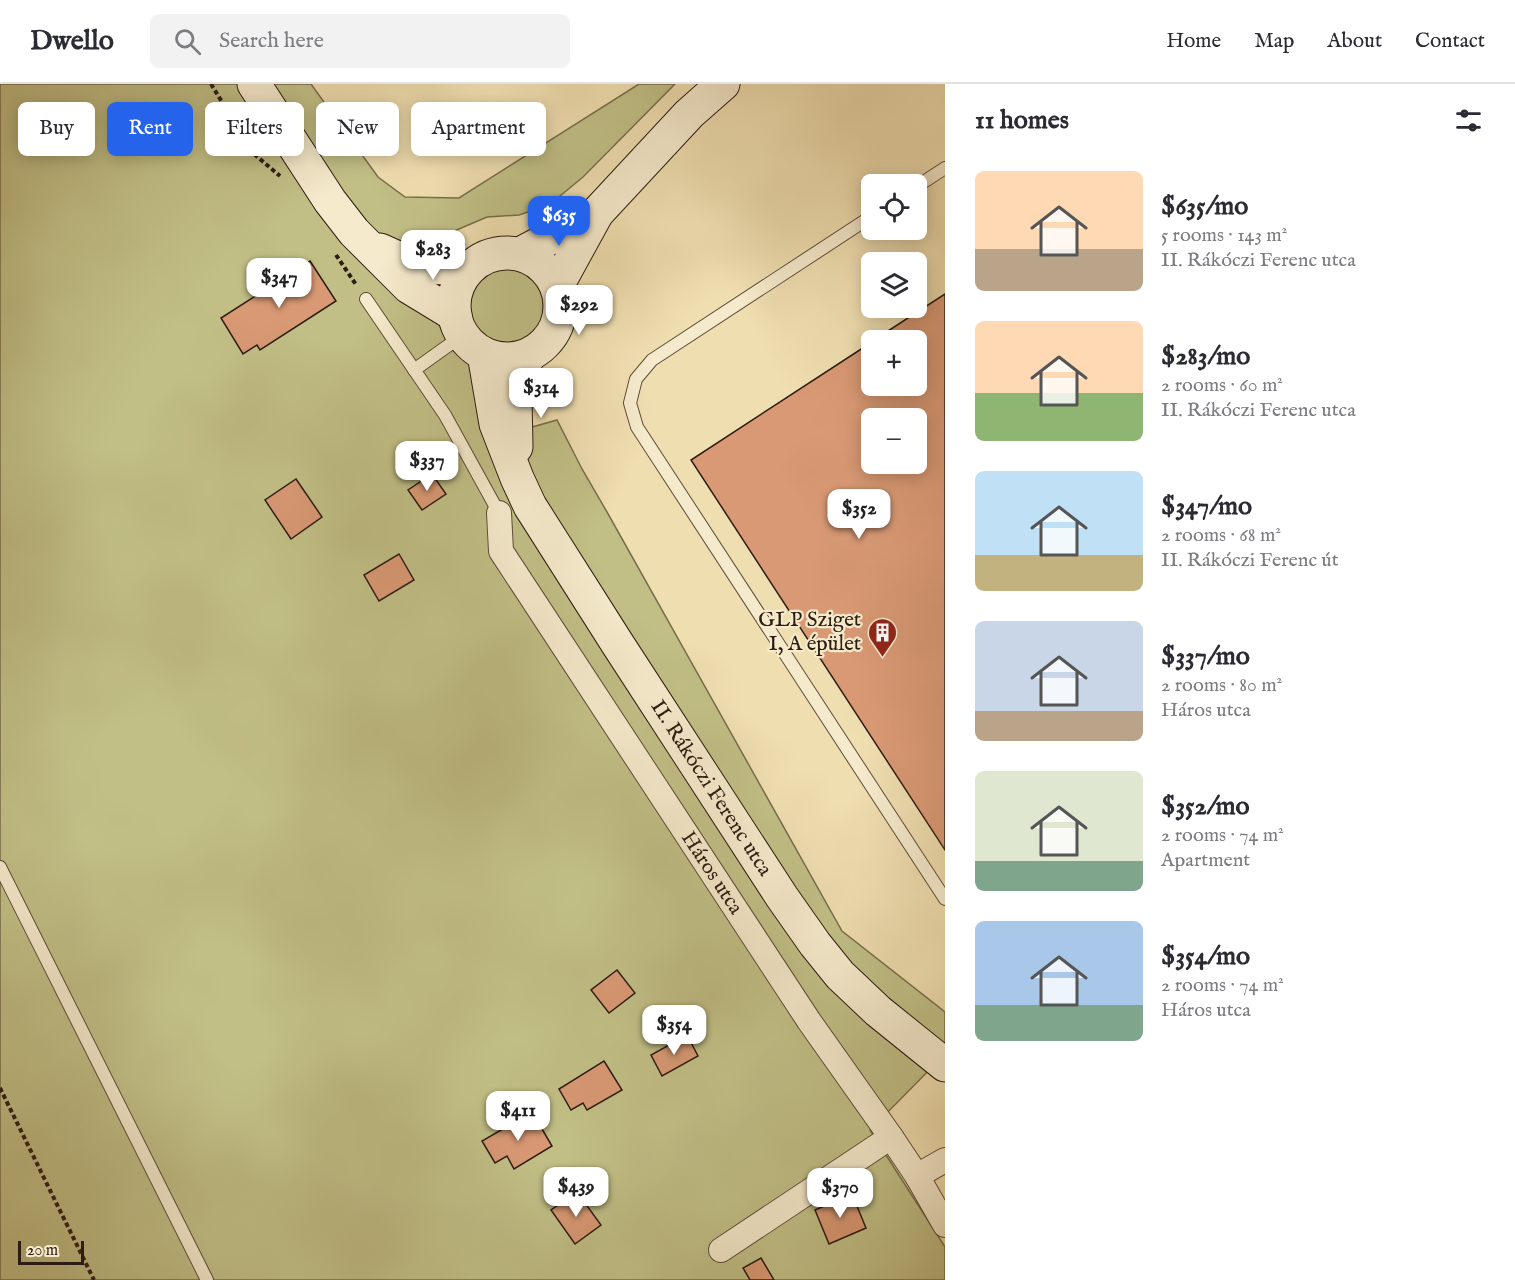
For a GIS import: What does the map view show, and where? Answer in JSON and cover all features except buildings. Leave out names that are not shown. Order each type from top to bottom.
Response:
[{"type":"main road","points":[[254,84],[330,201],[364,244],[409,287],[467,334],[498,358],[528,355],[542,346],[552,334],[559,319],[560,302],[556,286],[548,271],[536,260],[520,254],[502,252],[485,257],[470,267],[460,281],[454,297],[467,334]]},
{"type":"main road","points":[[556,286],[597,213],[689,114],[723,84]]},
{"type":"main road","points":[[520,254],[597,213]]},
{"type":"main road","points":[[364,244],[420,267],[470,267]]},
{"type":"main road","name":"II. Rákóczi Ferenc utca","points":[[467,334],[496,424],[530,506],[782,897],[840,975],[878,1011],[945,1065]]},
{"type":"main road","name":"II. Rákóczi Ferenc utca","points":[[517,478],[515,396],[528,355]]},
{"type":"street","name":"Háros utca","points":[[500,513],[501,551],[809,1021],[917,1176],[945,1224]]},
{"type":"street","points":[[721,1250],[891,1137]]},
{"type":"street","points":[[917,1176],[944,1161]]},
{"type":"lane","points":[[927,180],[945,168]]},
{"type":"lane","points":[[861,223],[652,360],[636,379],[630,403],[637,427],[945,899]]},
{"type":"lane","points":[[366,299],[445,415],[500,513]]},
{"type":"lane","points":[[414,370],[467,334]]},
{"type":"lane","points":[[0,867],[207,1280]]},
{"type":"path","points":[[0,1088],[94,1280]]},
{"type":"shaded area","points":[[0,84],[311,84],[324,102],[316,102],[316,156],[363,156],[378,177],[405,197],[459,198],[525,156],[546,156],[546,143],[639,84],[675,84],[583,177],[549,205],[519,215],[487,217],[445,235],[433,236],[410,232],[392,276],[441,307],[480,367],[490,439],[557,420],[582,469],[842,931],[945,1012],[945,1054],[870,1130],[945,1247],[945,1280],[0,1280]]},
{"type":"shaded area","points":[[514,269],[527,275],[538,286],[544,299],[542,322],[527,339],[514,345],[498,345],[485,339],[470,322],[468,299],[474,286],[491,271]]},
{"type":"place","name":"GLP Sziget I, A épület","points":[[882,658]]}]
